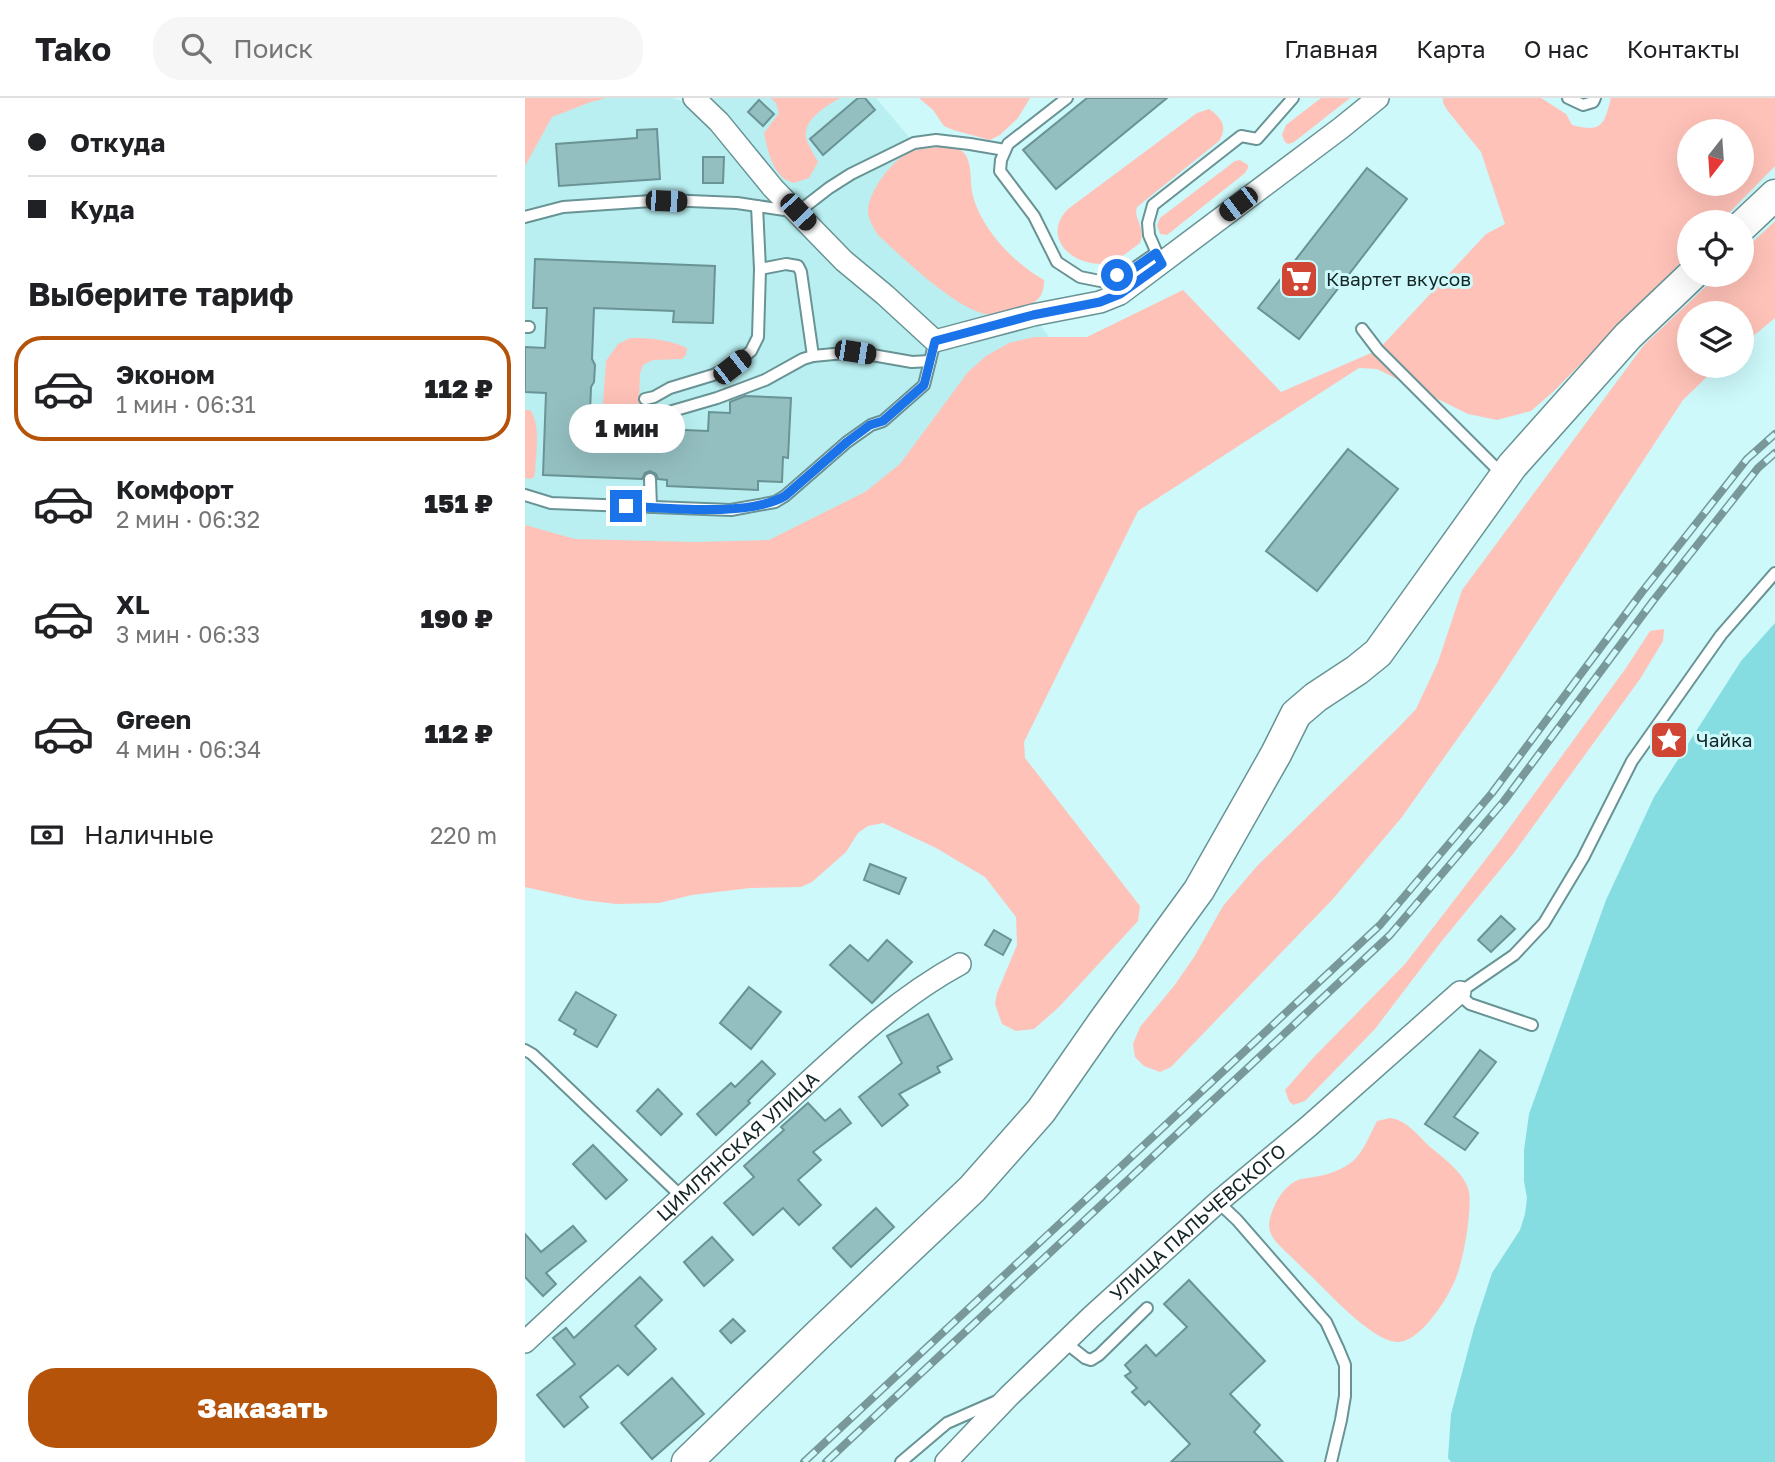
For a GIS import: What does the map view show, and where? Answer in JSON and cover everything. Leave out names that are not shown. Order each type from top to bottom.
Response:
[{"type":"main road","points":[[1754,215],[1775,195]]},
{"type":"main road","points":[[687,1462],[972,1189],[1041,1111],[1199,890],[1296,714],[1378,653],[1512,466],[1628,336],[1679,287]]},
{"type":"street","points":[[694,98],[719,122],[773,188],[844,261],[885,295],[932,351],[1033,315],[1100,302],[1120,294],[1159,258],[1378,98]]},
{"type":"street","name":"ЦИМЛЯНСКАЯ УЛИЦА","points":[[525,1342],[681,1196],[867,1029],[929,981],[960,964]]},
{"type":"street","name":"УЛИЦА ПАЛЬЧЕВСКОГО","points":[[946,1462],[1009,1396],[1091,1318],[1218,1202],[1330,1108],[1460,992]]},
{"type":"lane","points":[[1067,98],[1008,144],[1001,160],[1000,171],[1034,216],[1057,262],[1080,277],[1100,281],[1159,258],[1149,235],[1148,223],[1153,205],[1241,136],[1257,139],[1293,98]]},
{"type":"lane","points":[[1568,98],[1583,105],[1593,102],[1595,98]]},
{"type":"lane","points":[[525,217],[563,207],[666,201],[737,203],[798,212],[851,174],[914,143],[936,140],[1005,150]]},
{"type":"lane","points":[[645,399],[732,367],[751,351],[758,337],[760,269],[757,206]]},
{"type":"lane","points":[[760,269],[786,264],[798,267],[801,272],[813,356]]},
{"type":"lane","points":[[1362,329],[1378,350],[1504,476]]},
{"type":"lane","points":[[669,412],[765,380],[813,356],[855,352],[912,362],[932,351]]},
{"type":"lane","points":[[525,495],[551,503],[731,510],[775,502],[847,442],[870,425],[883,421],[924,385],[932,351]]},
{"type":"lane","points":[[652,441],[653,421]]},
{"type":"lane","points":[[650,479],[651,507]]},
{"type":"lane","points":[[1532,1026],[1470,1004],[1460,992],[1514,956],[1543,923],[1583,858],[1632,761],[1721,635],[1775,573]]},
{"type":"lane","points":[[525,1050],[681,1196]]},
{"type":"lane","points":[[1218,1202],[1326,1322],[1338,1348],[1345,1365],[1345,1396],[1331,1462]]},
{"type":"lane","points":[[1066,1343],[1091,1360],[1099,1356],[1147,1308]]},
{"type":"lane","points":[[901,1462],[947,1423],[1009,1396]]},
{"type":"shaded area","points":[[525,98],[671,98],[702,106],[712,98],[876,98],[914,143],[1033,315],[1131,450],[1006,599],[525,584]]},
{"type":"shaded area","points":[[525,98],[606,98],[552,117],[525,166]]},
{"type":"shaded area","points":[[771,98],[840,98],[815,115],[807,127],[807,141],[818,162],[809,178],[790,182],[779,174],[773,163],[764,133],[779,113]]},
{"type":"shaded area","points":[[919,98],[1030,98],[1018,118],[1000,135],[990,140],[944,126],[933,110]]},
{"type":"shaded area","points":[[1321,98],[1350,98],[1294,142],[1285,142],[1282,135],[1286,125]]},
{"type":"shaded area","points":[[1443,98],[1541,98],[1566,114],[1572,125],[1590,128],[1603,121],[1611,98],[1775,98],[1775,166],[1754,187],[1754,119],[1677,119],[1677,196],[1746,196],[1732,210],[1677,210],[1677,266],[1531,411],[1497,420],[1468,414],[1377,369],[1359,368],[1138,511],[1024,742],[1025,758],[1140,906],[1138,921],[1059,1007],[1034,1029],[1016,1031],[1002,1024],[995,1004],[1017,945],[1016,917],[985,877],[936,848],[883,823],[868,826],[858,833],[846,852],[812,882],[801,887],[750,888],[692,895],[659,903],[616,904],[583,900],[525,887],[525,525],[575,539],[694,542],[769,540],[865,492],[900,464],[968,372],[986,356],[1009,343],[1034,337],[1087,337],[1183,290],[1281,392],[1378,350],[1486,234],[1505,224],[1481,152],[1447,110]]},
{"type":"shaded area","points":[[1209,109],[1222,123],[1222,136],[1137,207],[1142,232],[1140,243],[1118,259],[1103,264],[1080,260],[1063,247],[1058,230],[1060,219],[1068,209],[1197,113]]},
{"type":"shaded area","points":[[945,146],[965,154],[970,167],[976,205],[990,230],[1009,254],[1044,280],[1042,294],[1033,303],[996,315],[979,312],[932,283],[874,229],[868,213],[869,202],[884,175],[906,154]]},
{"type":"shaded area","points":[[1240,160],[1248,165],[1245,173],[1167,235],[1160,234],[1157,225],[1160,218],[1235,161]]},
{"type":"shaded area","points":[[1775,221],[1775,318],[1754,335],[1754,301],[1691,301],[1705,287],[1754,287],[1754,241]]},
{"type":"shaded area","points":[[1677,314],[1677,378],[1706,378],[1683,400],[1497,683],[1402,817],[1332,900],[1171,1067],[1160,1072],[1144,1066],[1135,1057],[1133,1044],[1140,1027],[1194,957],[1223,906],[1257,866],[1416,709],[1438,662],[1462,590],[1644,345]]},
{"type":"shaded area","points":[[630,338],[659,340],[687,348],[682,359],[653,360],[643,365],[640,374],[638,424],[636,429],[621,431],[607,426],[602,418],[606,361],[618,344]]},
{"type":"shaded area","points":[[525,410],[530,410],[537,431],[535,473],[531,479],[525,478]]},
{"type":"shaded area","points":[[1775,623],[1775,1462],[1451,1462],[1448,1458],[1451,1414],[1474,1328],[1492,1273],[1520,1230],[1525,1214],[1527,1198],[1524,1150],[1529,1114],[1606,900],[1654,797],[1741,661]]},
{"type":"shaded area","points":[[1664,629],[1663,641],[1640,679],[1513,854],[1375,1029],[1305,1101],[1293,1105],[1285,1090],[1405,964],[1499,842],[1650,631]]},
{"type":"shaded area","points":[[1390,1118],[1411,1128],[1452,1166],[1467,1185],[1470,1200],[1462,1257],[1448,1295],[1424,1327],[1405,1341],[1396,1342],[1374,1333],[1350,1314],[1280,1247],[1269,1227],[1276,1203],[1287,1187],[1298,1180],[1329,1173],[1349,1164],[1367,1142],[1377,1121]]},
{"type":"building","points":[[858,98],[865,98],[875,110],[823,155],[810,139]]},
{"type":"building","points":[[1087,98],[1167,98],[1056,189],[1023,150]]},
{"type":"building","points":[[759,100],[774,114],[763,126],[748,112]]},
{"type":"building","points":[[657,129],[660,179],[559,186],[556,144],[637,138],[637,130]]},
{"type":"building","points":[[703,157],[724,157],[723,183],[703,183]]},
{"type":"building","points":[[1367,168],[1407,199],[1299,339],[1258,308]]},
{"type":"building","points":[[535,259],[715,266],[713,323],[673,322],[674,311],[594,308],[592,359],[595,365],[591,387],[589,439],[644,441],[647,447],[652,449],[659,445],[660,429],[708,431],[709,412],[730,413],[730,402],[745,396],[791,398],[788,458],[783,457],[782,482],[758,481],[758,490],[667,486],[667,480],[658,479],[656,474],[650,471],[645,473],[642,479],[543,475],[546,393],[525,392],[525,347],[545,348],[547,308],[533,308]]},
{"type":"building","points":[[1348,449],[1398,489],[1317,591],[1266,551]]},
{"type":"building","points":[[870,864],[906,878],[899,894],[864,880]]},
{"type":"building","points":[[1501,916],[1515,929],[1491,952],[1478,940]]},
{"type":"building","points":[[994,930],[1011,940],[1003,955],[985,945]]},
{"type":"building","points":[[887,940],[912,962],[872,1003],[830,965],[850,945],[868,961]]},
{"type":"building","points":[[749,987],[781,1012],[751,1049],[720,1023]]},
{"type":"building","points":[[576,992],[616,1015],[597,1047],[574,1034],[576,1030],[559,1020]]},
{"type":"building","points":[[928,1014],[952,1059],[937,1067],[940,1072],[899,1094],[908,1105],[882,1126],[859,1097],[902,1063],[887,1036]]},
{"type":"building","points":[[1480,1050],[1496,1062],[1454,1117],[1478,1133],[1465,1150],[1425,1124]]},
{"type":"building","points":[[762,1061],[775,1074],[748,1101],[750,1103],[716,1135],[697,1114],[731,1083],[735,1087]]},
{"type":"building","points":[[658,1089],[682,1114],[661,1135],[637,1111]]},
{"type":"building","points":[[808,1103],[825,1121],[840,1109],[851,1123],[813,1152],[821,1160],[798,1180],[821,1205],[799,1225],[783,1208],[753,1235],[724,1203],[754,1177],[744,1166],[784,1130],[781,1127]]},
{"type":"building","points":[[593,1145],[627,1180],[606,1199],[573,1164]]},
{"type":"building","points":[[876,1208],[894,1227],[851,1267],[833,1248]]},
{"type":"building","points":[[573,1226],[586,1241],[546,1273],[556,1284],[543,1296],[525,1277],[525,1234],[541,1252]]},
{"type":"building","points":[[712,1237],[733,1260],[704,1286],[684,1262]]},
{"type":"building","points":[[640,1277],[662,1300],[635,1326],[656,1349],[628,1375],[618,1365],[580,1397],[588,1407],[564,1427],[537,1395],[575,1364],[553,1338],[566,1328],[574,1338]]},
{"type":"building","points":[[1189,1280],[1265,1361],[1230,1394],[1260,1425],[1254,1432],[1283,1462],[1171,1462],[1190,1444],[1149,1401],[1145,1405],[1132,1392],[1137,1388],[1125,1376],[1131,1372],[1125,1365],[1146,1345],[1156,1356],[1187,1327],[1164,1304]]},
{"type":"building","points":[[733,1319],[745,1331],[731,1343],[720,1331]]},
{"type":"building","points":[[672,1378],[704,1414],[652,1459],[621,1423]]},
{"type":"railway","points":[[804,1462],[1380,925],[1492,793],[1642,592],[1747,459],[1775,434]]},
{"type":"railway","points":[[826,1462],[1390,935],[1504,801],[1653,601],[1758,468],[1775,453]]},
{"type":"place","name":"Квартет вкусов","points":[[1299,279]]},
{"type":"place","name":"Чайка","points":[[1669,740]]},
{"type":"route","points":[[626,506],[731,510],[775,502],[847,442],[870,425],[883,421],[924,385],[935,341],[1033,315],[1100,302],[1120,294],[1162,264],[1156,253],[1133,269],[1117,275]]}]
